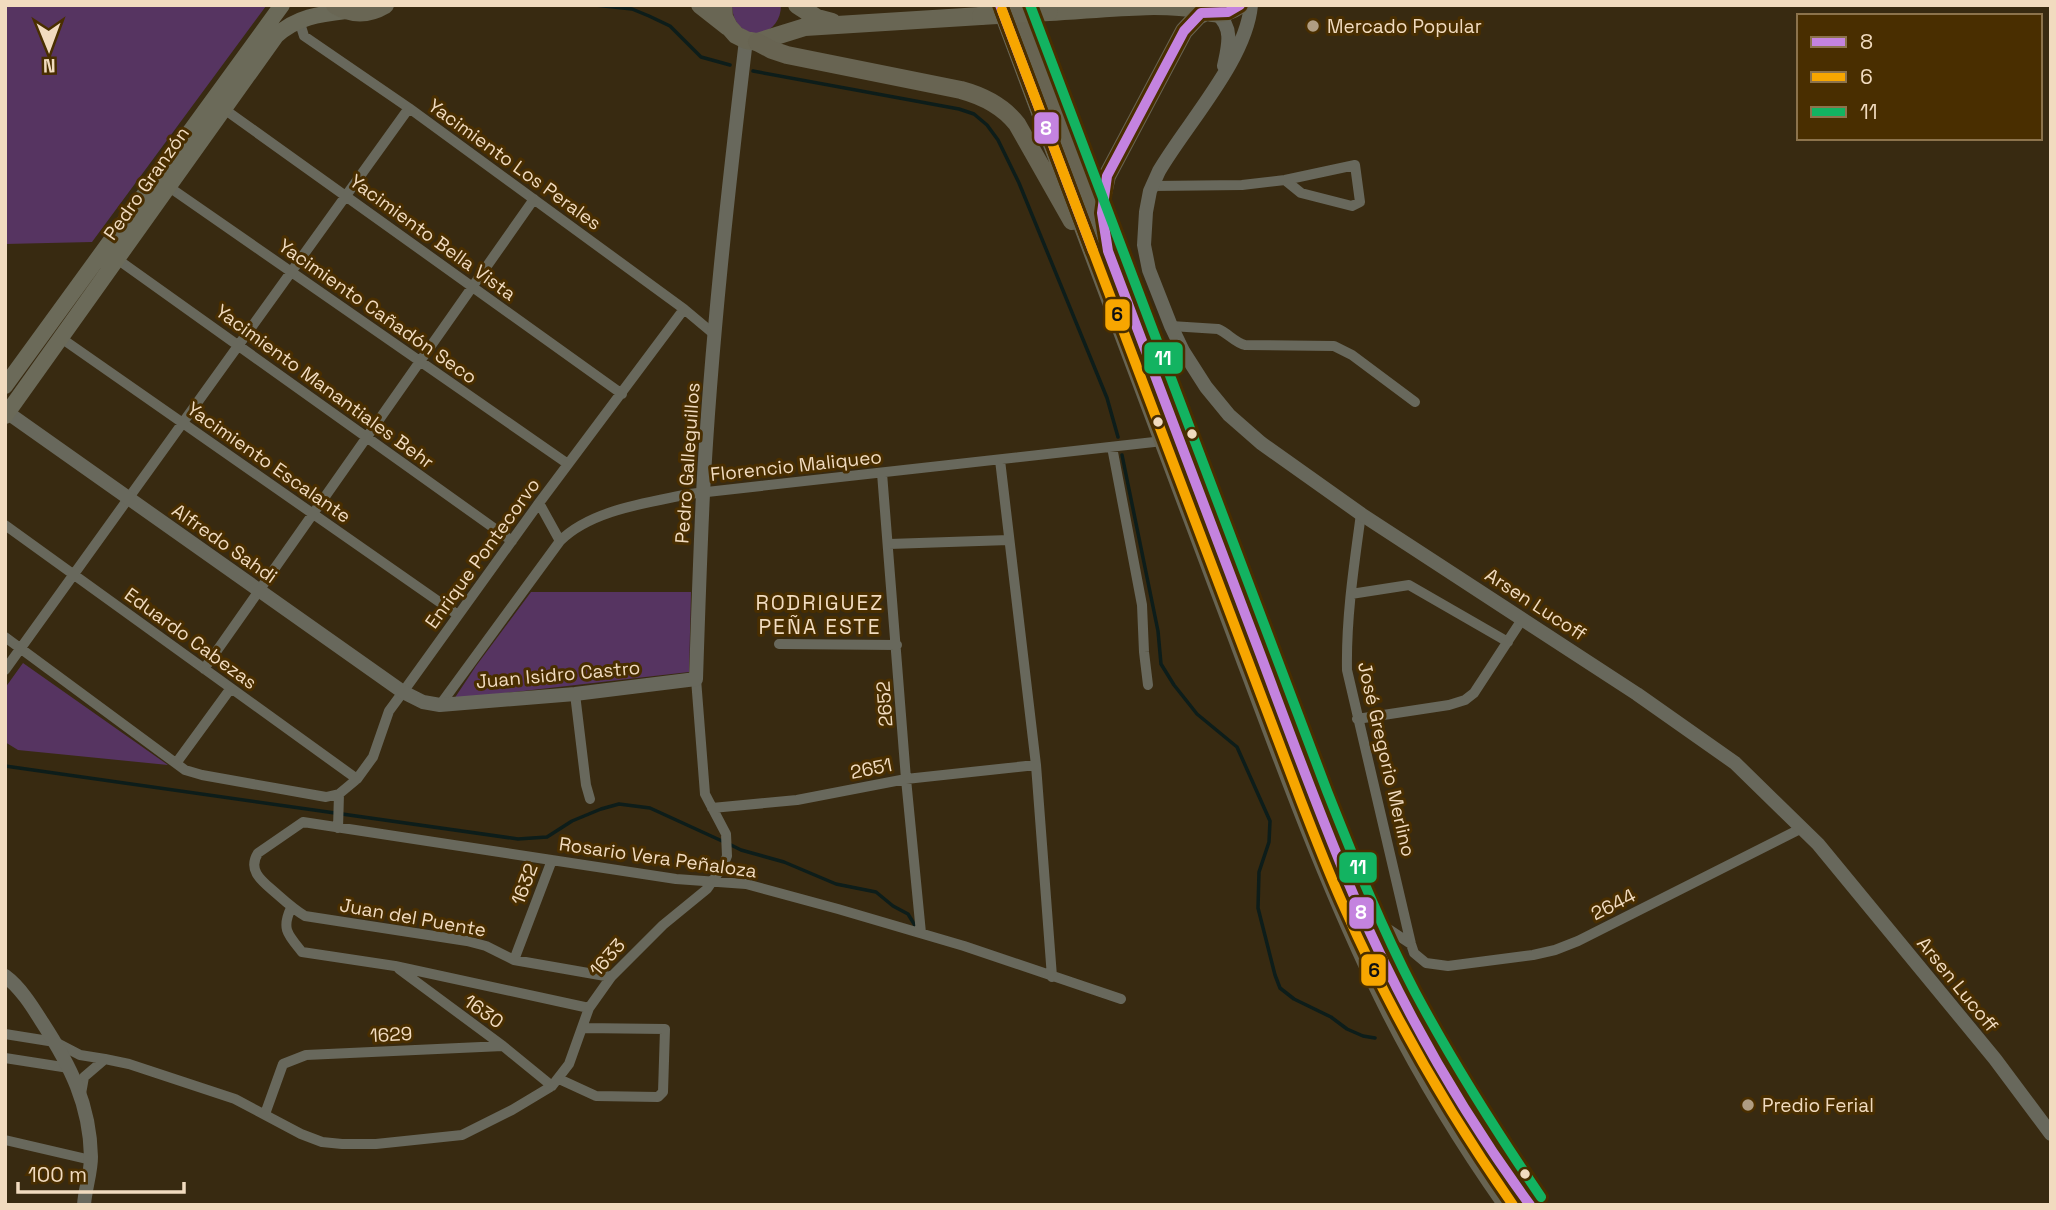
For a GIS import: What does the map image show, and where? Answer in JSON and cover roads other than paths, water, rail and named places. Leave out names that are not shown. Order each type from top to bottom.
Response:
[{"type":"highway","points":[[1000,5],[1300,802],[1357,942],[1425,1074],[1507,1205]]},
{"type":"highway","points":[[1015,5],[1360,911],[1383,960],[1443,1071],[1489,1146],[1529,1202]]},
{"type":"highway","points":[[1108,251],[1102,220],[1102,198],[1107,176],[1184,31],[1205,10]]},
{"type":"highway","points":[[752,41],[793,57],[961,90],[982,97],[1002,109],[1021,129],[1103,277]]},
{"type":"main road","name":"Pedro Granzón","points":[[5,386],[282,5]]},
{"type":"main road","points":[[700,5],[736,35],[752,41],[768,40],[805,27],[1143,6],[1228,12],[1240,5]]},
{"type":"main road","points":[[723,5],[724,17],[729,27]]},
{"type":"main road","points":[[778,35],[790,16],[790,5]]},
{"type":"main road","points":[[797,5],[817,18],[846,24]]},
{"type":"main road","points":[[341,8],[362,13],[385,6]]},
{"type":"main road","name":"Pedro Granzón","points":[[6,413],[276,36],[299,20],[341,8]]},
{"type":"street","name":"Arsen Lucoff","points":[[1251,5],[1244,38],[1221,78],[1170,151],[1153,186],[1146,212],[1144,245],[1153,282],[1171,326],[1198,375],[1230,415],[1261,443],[1360,514],[1523,618],[1735,763],[1818,844],[1995,1059],[2051,1134]]},
{"type":"street","name":"Arsen Lucoff","points":[[1205,10],[1225,24],[1229,36],[1221,78]]},
{"type":"street","name":"Yacimiento Los Perales","points":[[299,20],[304,36],[409,108],[684,309],[715,335]]},
{"type":"street","name":"Pedro Galleguillos","points":[[712,881],[727,856],[726,834],[705,794],[696,679],[703,493],[725,213],[752,41]]},
{"type":"street","points":[[5,670],[409,108]]},
{"type":"street","name":"Yacimiento Bella Vista","points":[[224,109],[622,394]]},
{"type":"street","points":[[1153,186],[1242,185],[1285,180],[1354,165],[1360,202],[1352,206],[1301,193],[1285,180]]},
{"type":"street","name":"Yacimiento Cañadón Seco","points":[[169,187],[568,464]]},
{"type":"street","points":[[204,669],[534,199]]},
{"type":"street","name":"Yacimiento Manantiales Behr","points":[[117,259],[512,541]]},
{"type":"street","name":"Enrique Pontecorvo","points":[[339,794],[357,779],[373,757],[389,711],[539,503],[684,309]]},
{"type":"street","points":[[1171,326],[1218,329],[1224,331],[1236,343],[1245,345],[1334,346],[1352,355],[1415,402]]},
{"type":"street","name":"Yacimiento Escalante","points":[[61,338],[458,615]]},
{"type":"street","name":"Alfredo Sahdi","points":[[6,413],[403,692],[423,702]]},
{"type":"street","name":"Florencio Maliqueo","points":[[440,705],[560,541],[590,519],[654,501],[703,493],[1163,442]]},
{"type":"street","points":[[1112,447],[1142,605],[1148,685]]},
{"type":"street","points":[[1000,460],[1036,765],[1052,977]]},
{"type":"street","name":"2652","points":[[882,473],[921,933]]},
{"type":"street","points":[[539,503],[560,541]]},
{"type":"street","name":"José Gregorio Merlino","points":[[1360,514],[1346,646],[1347,670],[1411,944],[1415,953],[1426,964]]},
{"type":"street","name":"Eduardo Cabezas","points":[[5,525],[357,779]]},
{"type":"street","points":[[889,544],[1009,540]]},
{"type":"street","points":[[1351,594],[1409,585],[1507,642]]},
{"type":"street","points":[[1357,719],[1449,705],[1465,700],[1474,693],[1523,618]]},
{"type":"street","points":[[5,637],[185,770],[326,797],[339,794],[338,828]]},
{"type":"street","points":[[779,644],[897,645]]},
{"type":"street","name":"Juan Isidro Castro","points":[[423,702],[440,705],[575,694],[696,679]]},
{"type":"street","points":[[177,762],[231,688]]},
{"type":"street","points":[[575,694],[590,799]]},
{"type":"street","name":"2651","points":[[712,808],[796,800],[906,779],[1036,765]]},
{"type":"street","name":"Rosario Vera Peñaloza","points":[[291,908],[261,881],[254,870],[253,860],[258,853],[303,822],[676,879],[746,884],[964,946],[1121,999]]},
{"type":"street","name":"2644","points":[[1426,964],[1448,966],[1533,955],[1578,941],[1802,828]]},
{"type":"street","name":"1632","points":[[514,960],[552,860]]},
{"type":"street","name":"1633","points":[[556,1083],[569,1064],[589,1008],[611,977],[663,925],[707,889],[712,881]]},
{"type":"street","points":[[291,908],[285,920],[286,929],[302,952],[395,967],[589,1008]]},
{"type":"street","name":"Juan del Puente","points":[[291,908],[305,916],[467,941],[486,946],[514,960],[611,977]]},
{"type":"street","points":[[1360,911],[1411,944]]},
{"type":"street","name":"1630","points":[[395,967],[556,1083],[596,1096],[658,1097],[663,1092],[665,1029],[582,1028]]},
{"type":"street","points":[[5,976],[32,1007],[55,1042],[81,1094],[88,1118],[91,1160],[84,1205]]},
{"type":"street","points":[[5,1034],[55,1042],[80,1055],[129,1064],[190,1083],[235,1099],[301,1134],[322,1142],[376,1144],[463,1135],[556,1083]]},
{"type":"street","name":"1629","points":[[265,1114],[283,1064],[306,1055],[503,1046]]},
{"type":"street","points":[[5,1058],[69,1068]]},
{"type":"street","points":[[81,1094],[85,1077],[105,1059]]},
{"type":"street","points":[[5,1140],[91,1160]]},
{"type":"waterway","points":[[595,5],[632,9],[649,16],[670,26],[701,57],[730,65]]},
{"type":"waterway","points":[[753,71],[959,109],[974,114],[987,125],[998,140],[1019,183],[1107,398],[1118,437]]},
{"type":"waterway","points":[[1122,455],[1158,631],[1161,664],[1197,714],[1237,747],[1270,821],[1269,842],[1259,872],[1258,908],[1280,988],[1347,1029],[1375,1038]]},
{"type":"waterway","points":[[5,766],[518,839],[547,837],[572,821],[619,804],[650,808],[722,841]]},
{"type":"waterway","points":[[729,844],[784,862],[836,884],[876,892],[908,914],[916,927]]},
{"type":"place","name":"Mercado Popular","points":[[1313,26]]},
{"type":"place","name":"Predio Ferial","points":[[1748,1105]]},
{"type":"district","name":"RODRIGUEZ PEÑA ESTE","points":[[820,615]]}]
